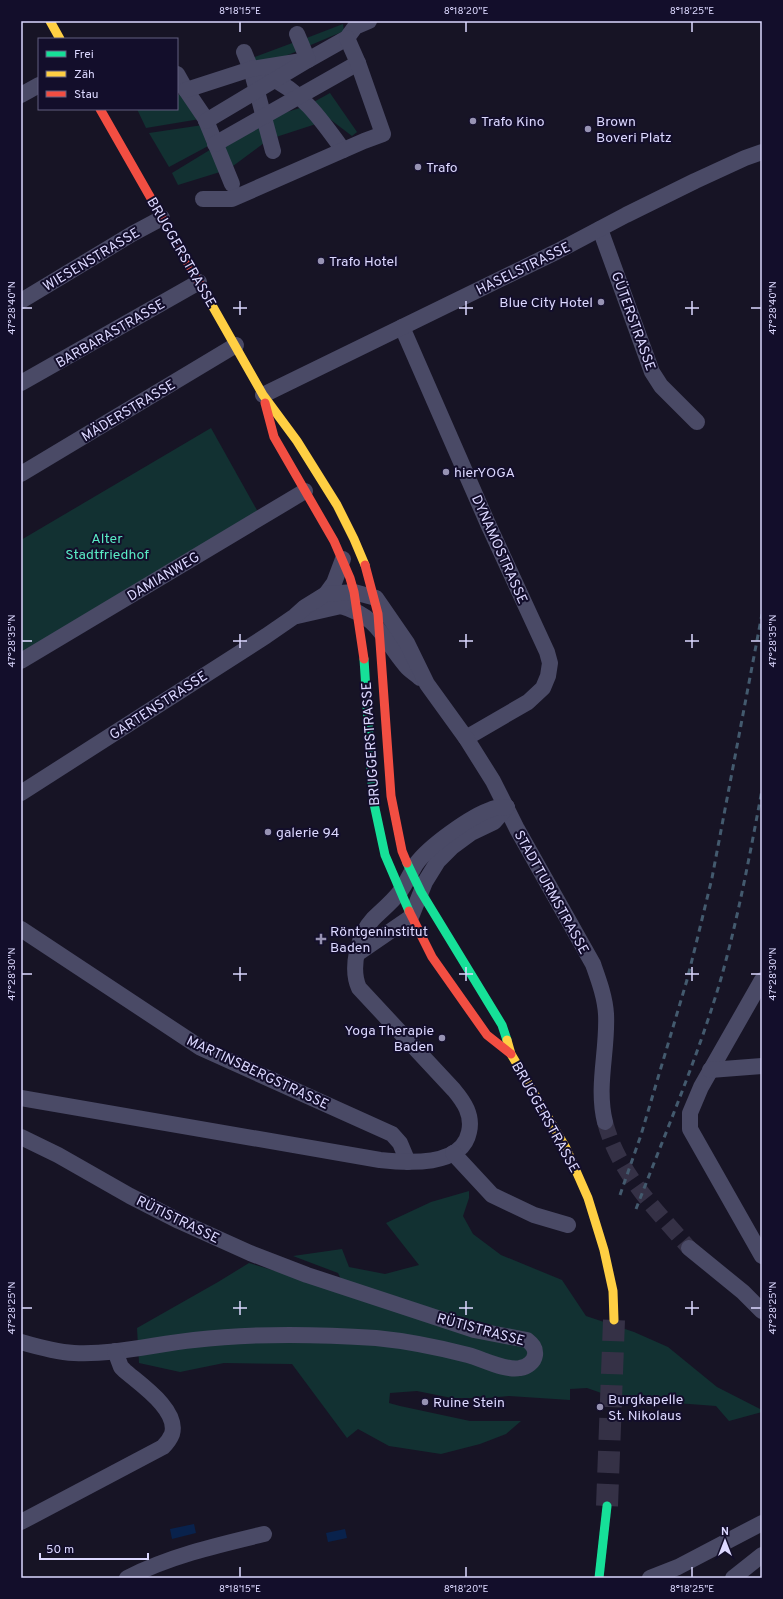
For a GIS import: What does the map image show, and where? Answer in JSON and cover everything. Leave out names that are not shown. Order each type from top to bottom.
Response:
[{"type":"main road","points":[[50,21],[59,38]]},
{"type":"main road","name":"BRUGGERSTRASSE","points":[[101,110],[236,345],[263,395],[284,421],[330,493],[357,543],[368,570],[376,598],[380,630],[391,796],[401,846],[421,892],[502,1025],[511,1054],[566,1148],[588,1198],[604,1250],[613,1290],[614,1320]]},
{"type":"main road","name":"BRUGGERSTRASSE","points":[[263,395],[274,437],[334,541],[343,559],[354,592],[363,645],[373,799],[385,856],[411,917],[432,956],[487,1035],[511,1054]]},
{"type":"main road","points":[[599,1578],[607,1506]]},
{"type":"street","points":[[206,122],[347,38],[355,27],[369,21]]},
{"type":"street","points":[[298,34],[308,60]]},
{"type":"street","points":[[203,198],[232,199],[383,134],[358,63],[347,38]]},
{"type":"street","points":[[244,52],[251,69],[273,152]]},
{"type":"street","points":[[186,90],[251,69],[308,60]]},
{"type":"street","points":[[215,144],[358,63]]},
{"type":"street","points":[[251,69],[276,80],[299,96],[328,129],[343,150]]},
{"type":"street","points":[[178,76],[206,122],[232,184]]},
{"type":"street","points":[[21,95],[38,86]]},
{"type":"street","points":[[206,122],[264,116]]},
{"type":"street","name":"HASELSTRASSE","points":[[263,395],[556,252],[695,180],[762,152]]},
{"type":"street","name":"WIESENSTRASSE","points":[[21,301],[132,234],[162,218]]},
{"type":"street","name":"GÜTERSTRASSE","points":[[600,228],[652,372],[661,386],[698,422]]},
{"type":"street","name":"BARBARASTRASSE","points":[[21,383],[199,282]]},
{"type":"street","name":"DYNAMOSTRASSE","points":[[402,327],[488,524],[547,652],[550,663],[548,676],[543,688],[528,702],[466,738]]},
{"type":"street","name":"MÄDERSTRASSE","points":[[21,474],[236,345]]},
{"type":"street","name":"DAMIANWEG","points":[[21,661],[305,491]]},
{"type":"street","name":"GARTENSTRASSE","points":[[21,793],[295,616],[305,607],[326,594],[334,583],[343,559]]},
{"type":"street","points":[[358,612],[341,606],[354,592],[368,570]]},
{"type":"street","points":[[354,592],[376,598]]},
{"type":"street","name":"GARTENSTRASSE","points":[[326,594],[354,592]]},
{"type":"street","name":"STADTTURMSTRASSE","points":[[376,598],[407,643],[427,684],[466,738],[493,781],[517,829],[593,964],[601,985],[606,1018],[601,1097],[605,1122]]},
{"type":"street","name":"GARTENSTRASSE","points":[[295,616],[341,606]]},
{"type":"street","name":"STADTTURMSTRASSE","points":[[358,612],[380,630],[406,666],[427,684]]},
{"type":"street","points":[[21,1098],[380,1160],[408,1162],[432,1160],[453,1153],[463,1144],[468,1136],[470,1124],[468,1109],[454,1090],[359,988],[356,972],[357,954],[365,931],[372,920],[400,892],[424,855],[450,833],[478,815],[493,808],[507,808]]},
{"type":"street","points":[[357,954],[411,917],[421,892],[438,860],[471,833],[494,822],[507,808]]},
{"type":"street","points":[[400,892],[421,892]]},
{"type":"street","name":"MARTINSBERGSTRASSE","points":[[21,929],[201,1048],[392,1134],[400,1143],[408,1162]]},
{"type":"street","points":[[762,980],[710,1070],[690,1113],[690,1128],[762,1256]]},
{"type":"street","points":[[710,1070],[762,1066]]},
{"type":"street","name":"RÜTISTRASSE","points":[[21,1137],[58,1155],[172,1218],[250,1253],[307,1275],[474,1330],[527,1340],[531,1343],[535,1352],[532,1362],[526,1367],[520,1368],[499,1365],[442,1348],[396,1340],[352,1336],[290,1335],[217,1338],[115,1351],[86,1353],[62,1352],[21,1342]]},
{"type":"street","points":[[453,1153],[492,1196],[534,1215],[568,1224]]},
{"type":"street","points":[[688,1248],[743,1292],[762,1311]]},
{"type":"street","points":[[21,1522],[163,1447],[172,1434],[173,1427],[169,1414],[152,1392],[121,1367],[115,1351]]},
{"type":"street","points":[[650,1578],[678,1567],[762,1523]]},
{"type":"street","points":[[127,1578],[145,1569],[202,1549],[264,1534]]},
{"type":"street","points":[[733,1578],[762,1555]]},
{"type":"street","points":[[667,1578],[678,1567]]},
{"type":"green space","points":[[343,24],[344,31],[306,47],[304,39]]},
{"type":"green space","points":[[295,42],[300,50],[258,67],[252,58]]},
{"type":"green space","points":[[330,93],[357,132],[352,136],[310,104]]},
{"type":"green space","points":[[184,94],[200,119],[146,128],[137,110],[178,110],[178,95]]},
{"type":"green space","points":[[303,107],[316,124],[273,138],[271,117]]},
{"type":"green space","points":[[261,122],[268,140],[233,166],[220,146]]},
{"type":"green space","points":[[203,125],[210,145],[169,167],[149,133]]},
{"type":"green space","points":[[213,148],[220,172],[178,185],[172,173]]},
{"type":"green space","name":"Alter Stadtfriedhof","points":[[211,428],[258,512],[21,655],[21,540]]},
{"type":"green space","points":[[469,1191],[469,1198],[463,1216],[473,1234],[501,1255],[562,1280],[586,1316],[634,1332],[668,1347],[717,1387],[762,1410],[762,1412],[729,1421],[716,1406],[676,1403],[633,1404],[587,1388],[570,1389],[570,1400],[509,1396],[487,1398],[452,1398],[417,1391],[390,1393],[389,1403],[470,1421],[521,1421],[506,1434],[480,1444],[441,1454],[389,1446],[358,1429],[347,1438],[292,1364],[224,1363],[180,1372],[139,1363],[137,1328],[249,1263],[348,1293],[338,1273],[293,1256],[342,1249],[349,1267],[385,1274],[419,1265],[386,1223],[431,1202]]},
{"type":"water","points":[[194,1524],[196,1533],[172,1539],[170,1529]]},
{"type":"water","points":[[345,1529],[347,1538],[328,1542],[326,1533]]},
{"type":"tunnel","points":[[605,1122],[611,1140],[628,1174],[651,1204],[689,1248]]},
{"type":"tunnel","points":[[607,1506],[614,1320]]},
{"type":"railway","points":[[620,1195],[641,1135],[687,980],[696,944],[712,878],[762,614]]},
{"type":"railway","points":[[636,1209],[691,1068],[720,982],[738,910],[762,790]]},
{"type":"traffic: fast","points":[[364,659],[373,799],[385,855],[409,911]]},
{"type":"traffic: fast","points":[[407,863],[421,892],[502,1025],[507,1040]]},
{"type":"traffic: fast","points":[[599,1578],[607,1506]]},
{"type":"traffic: slow","points":[[50,21],[59,38]]},
{"type":"traffic: slow","points":[[209,300],[263,395],[297,441],[337,505],[365,565]]},
{"type":"traffic: slow","points":[[507,1040],[511,1054],[566,1148],[588,1198],[604,1250],[613,1291],[614,1320]]},
{"type":"traffic: jam","points":[[101,110],[209,300]]},
{"type":"traffic: jam","points":[[265,403],[274,437],[334,541],[350,578],[354,592],[364,659]]},
{"type":"traffic: jam","points":[[365,565],[378,614],[391,796],[402,851],[407,863]]},
{"type":"traffic: jam","points":[[409,911],[432,957],[487,1035],[511,1054]]},
{"type":"place","name":"Trafo Kino","points":[[473,121]]},
{"type":"place","name":"Brown Boveri Platz","points":[[588,129]]},
{"type":"place","name":"Trafo","points":[[418,167]]},
{"type":"place","name":"Trafo Hotel","points":[[321,261]]},
{"type":"place","name":"Blue City Hotel","points":[[601,302]]},
{"type":"place","name":"hierYOGA","points":[[446,472]]},
{"type":"place","name":"galerie 94","points":[[268,832]]},
{"type":"place","name":"Röntgeninstitut Baden","points":[[321,939]]},
{"type":"place","name":"Yoga Therapie Baden","points":[[442,1038]]},
{"type":"place","name":"Ruine Stein","points":[[425,1402]]},
{"type":"place","name":"Burgkapelle St. Nikolaus","points":[[600,1407]]}]
